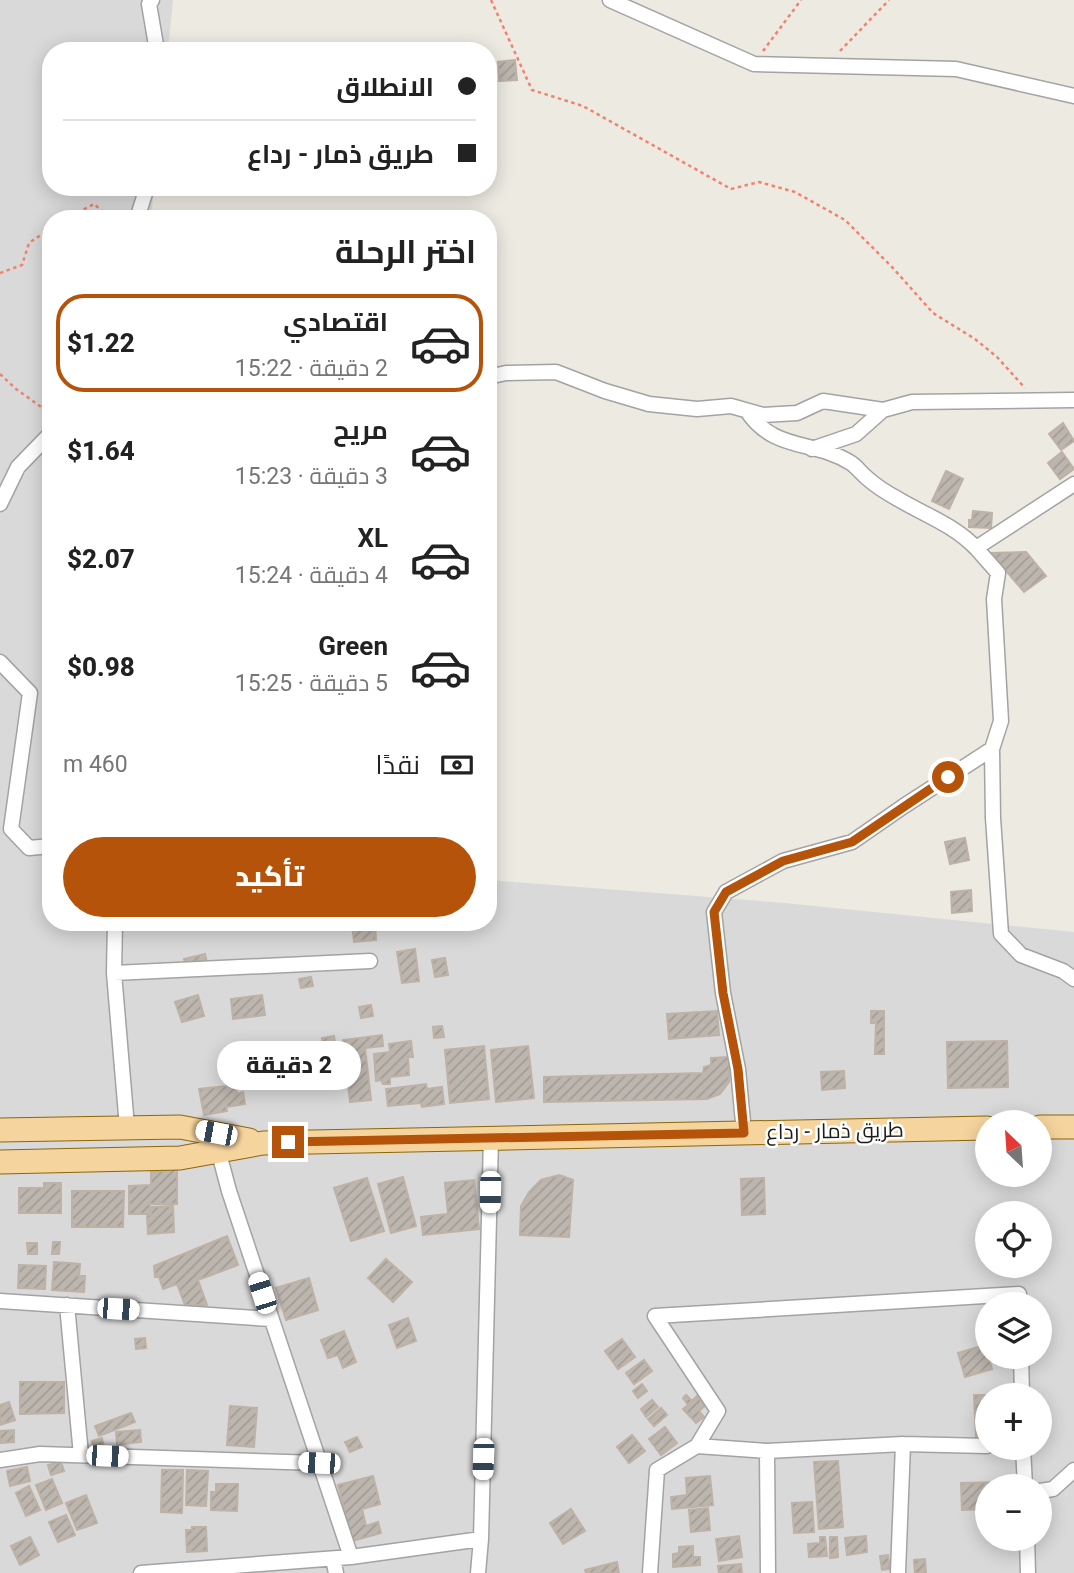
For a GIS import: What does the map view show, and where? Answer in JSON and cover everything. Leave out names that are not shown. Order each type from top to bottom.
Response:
[{"type":"main road","points":[[0,1130],[180,1126],[217,1142]]},
{"type":"main road","points":[[1052,1127],[1074,1127]]},
{"type":"main road","name":"طريق ذمار - رداع","points":[[0,1162],[180,1158],[217,1142],[975,1128]]},
{"type":"street","points":[[610,0],[754,64],[956,69],[1074,96]]},
{"type":"street","points":[[148,1],[155,42]]},
{"type":"street","points":[[497,375],[556,372],[649,404],[697,410],[731,406],[763,415],[797,413],[823,401],[883,410],[912,402],[1074,400]]},
{"type":"street","points":[[811,449],[856,434],[883,410]]},
{"type":"street","points":[[747,411],[754,422],[775,438],[851,463],[869,480],[898,500],[939,520],[965,537],[998,573],[994,599],[1001,721],[992,749],[993,818],[1001,934],[1021,955],[1063,971],[1074,979]]},
{"type":"street","points":[[0,504],[18,467],[42,442]]},
{"type":"street","points":[[976,548],[1074,484]]},
{"type":"street","points":[[0,663],[30,693],[11,829],[29,848],[42,847]]},
{"type":"street","points":[[744,1133],[738,1069],[715,933],[714,912],[726,892],[783,861],[852,842],[992,749]]},
{"type":"street","points":[[115,931],[114,973],[127,1128]]},
{"type":"street","points":[[114,973],[370,961]]},
{"type":"street","points":[[478,1573],[491,1138]]},
{"type":"street","points":[[217,1142],[229,1191],[351,1558]]},
{"type":"street","points":[[650,1573],[657,1470],[697,1446],[718,1411],[655,1316],[975,1297]]},
{"type":"street","points":[[0,1301],[271,1319]]},
{"type":"street","points":[[67,1305],[80,1455]]},
{"type":"street","points":[[697,1446],[766,1451],[903,1444],[975,1446]]},
{"type":"street","points":[[898,1573],[903,1444]]},
{"type":"street","points":[[766,1451],[768,1573]]},
{"type":"street","points":[[0,1460],[40,1454],[319,1463]]},
{"type":"street","points":[[1052,1489],[1074,1469]]},
{"type":"street","points":[[141,1573],[335,1566],[351,1558],[481,1539]]},
{"type":"street","points":[[1027,1551],[1028,1573]]},
{"type":"path","points":[[491,0],[532,90],[583,106],[731,190],[759,182],[795,192],[845,220],[933,313],[975,339],[997,357],[1033,399]]},
{"type":"path","points":[[754,64],[801,0]]},
{"type":"path","points":[[826,66],[889,0]]},
{"type":"path","points":[[82,210],[94,204],[101,210]]},
{"type":"path","points":[[0,273],[22,265],[29,243],[42,234]]},
{"type":"path","points":[[0,374],[16,390],[42,408]]},
{"type":"shaded area","points":[[0,0],[173,0],[169,42],[42,42],[42,196],[153,196],[152,210],[42,210],[42,931],[497,931],[497,881],[785,903],[1074,932],[1074,1573],[0,1573]]},
{"type":"building","points":[[515,60],[517,80],[499,81],[498,62]]},
{"type":"building","points":[[1063,423],[1074,441],[1061,450],[1049,434]]},
{"type":"building","points":[[1062,452],[1074,469],[1060,479],[1048,463]]},
{"type":"building","points":[[946,471],[963,479],[949,509],[932,501]]},
{"type":"building","points":[[973,511],[992,513],[991,528],[969,527]]},
{"type":"building","points":[[1026,552],[1046,576],[1024,592],[991,553]]},
{"type":"building","points":[[965,838],[969,860],[950,864],[945,842]]},
{"type":"building","points":[[971,890],[972,911],[952,913],[951,892]]},
{"type":"building","points":[[353,931],[375,931],[376,940],[354,942]]},
{"type":"building","points":[[415,949],[419,981],[402,983],[397,952]]},
{"type":"building","points":[[205,954],[207,963],[186,968],[184,959]]},
{"type":"building","points":[[445,958],[448,975],[435,977],[432,960]]},
{"type":"building","points":[[311,977],[313,986],[301,988],[299,979]]},
{"type":"building","points":[[198,995],[204,1016],[182,1022],[175,1002]]},
{"type":"building","points":[[262,995],[265,1015],[233,1019],[231,999]]},
{"type":"building","points":[[371,1005],[373,1016],[361,1018],[359,1007]]},
{"type":"building","points":[[717,1011],[719,1035],[669,1039],[667,1014]]},
{"type":"building","points":[[871,1011],[884,1011],[884,1054],[875,1054],[876,1023],[871,1023]]},
{"type":"building","points":[[442,1026],[444,1037],[434,1038],[433,1027]]},
{"type":"building","points":[[382,1035],[383,1046],[365,1048],[371,1100],[350,1102],[343,1040]]},
{"type":"building","points":[[334,1036],[337,1056],[315,1058],[313,1043]]},
{"type":"building","points":[[411,1041],[413,1057],[408,1057],[409,1075],[390,1077],[390,1084],[376,1081],[374,1054],[390,1052],[389,1044]]},
{"type":"building","points":[[1007,1041],[1008,1087],[948,1088],[947,1042]]},
{"type":"building","points":[[484,1046],[489,1099],[450,1103],[445,1050]]},
{"type":"building","points":[[528,1046],[534,1098],[496,1102],[491,1050]]},
{"type":"building","points":[[730,1057],[729,1082],[720,1094],[707,1099],[544,1102],[544,1077],[703,1073],[704,1067],[711,1065],[711,1058]]},
{"type":"building","points":[[844,1071],[845,1088],[822,1090],[821,1072]]},
{"type":"building","points":[[426,1084],[427,1089],[442,1087],[444,1104],[422,1107],[421,1103],[388,1106],[386,1089]]},
{"type":"building","points":[[236,1085],[237,1094],[243,1092],[245,1104],[204,1115],[199,1089]]},
{"type":"building","points":[[165,1166],[177,1166],[177,1204],[150,1204],[150,1214],[129,1214],[129,1186],[151,1185],[151,1172],[165,1171]]},
{"type":"building","points":[[559,1175],[573,1180],[569,1237],[520,1235],[521,1206],[529,1192],[541,1180]]},
{"type":"building","points":[[403,1177],[416,1226],[391,1233],[378,1184]]},
{"type":"building","points":[[367,1178],[384,1231],[351,1241],[334,1188]]},
{"type":"building","points":[[764,1178],[765,1214],[742,1215],[741,1179]]},
{"type":"building","points":[[474,1180],[479,1229],[423,1235],[421,1217],[448,1214],[445,1183]]},
{"type":"building","points":[[44,1183],[61,1183],[61,1213],[19,1213],[19,1188],[44,1188]]},
{"type":"building","points":[[72,1191],[124,1191],[123,1227],[72,1227]]},
{"type":"building","points":[[173,1206],[174,1232],[148,1234],[147,1215],[151,1215],[150,1207]]},
{"type":"building","points":[[227,1236],[238,1265],[198,1280],[207,1305],[185,1305],[177,1284],[163,1289],[159,1277],[155,1277],[154,1266]]},
{"type":"building","points":[[53,1242],[60,1242],[59,1254],[52,1254]]},
{"type":"building","points":[[27,1243],[37,1243],[37,1254],[28,1254]]},
{"type":"building","points":[[386,1259],[412,1282],[393,1302],[368,1278]]},
{"type":"building","points":[[54,1262],[80,1264],[79,1276],[85,1276],[84,1292],[52,1290]]},
{"type":"building","points":[[19,1265],[46,1266],[45,1289],[18,1288]]},
{"type":"building","points":[[309,1278],[318,1310],[286,1320],[276,1288]]},
{"type":"building","points":[[408,1318],[416,1341],[397,1348],[389,1325]]},
{"type":"building","points":[[344,1331],[356,1362],[343,1368],[338,1355],[328,1358],[321,1340]]},
{"type":"building","points":[[145,1338],[146,1348],[136,1349],[135,1339]]},
{"type":"building","points":[[622,1339],[635,1357],[618,1369],[605,1351]]},
{"type":"building","points":[[975,1348],[975,1369],[992,1369],[965,1377],[958,1353]]},
{"type":"building","points":[[644,1360],[652,1371],[634,1384],[626,1373]]},
{"type":"building","points":[[20,1382],[64,1382],[64,1413],[20,1414]]},
{"type":"building","points":[[642,1384],[647,1391],[638,1398],[633,1391]]},
{"type":"building","points":[[686,1395],[692,1401],[697,1396],[706,1405],[699,1411],[704,1417],[696,1423],[683,1409],[688,1405],[683,1398]]},
{"type":"building","points":[[652,1400],[658,1407],[646,1417],[641,1409]]},
{"type":"building","points":[[9,1402],[15,1420],[0,1425],[0,1405]]},
{"type":"building","points":[[230,1406],[257,1408],[254,1447],[227,1445]]},
{"type":"building","points":[[661,1408],[667,1415],[654,1426],[648,1419]]},
{"type":"building","points":[[131,1413],[135,1422],[99,1436],[95,1426]]},
{"type":"building","points":[[665,1427],[677,1443],[661,1455],[649,1439]]},
{"type":"building","points":[[14,1430],[14,1442],[0,1443],[0,1431]]},
{"type":"building","points":[[140,1430],[141,1442],[117,1445],[116,1432]]},
{"type":"building","points":[[632,1435],[645,1451],[629,1463],[617,1447]]},
{"type":"building","points":[[357,1437],[362,1447],[350,1452],[345,1442]]},
{"type":"building","points":[[102,1438],[104,1447],[94,1450],[92,1441]]},
{"type":"building","points":[[838,1461],[843,1527],[819,1529],[814,1462]]},
{"type":"building","points":[[61,1462],[64,1471],[51,1475],[48,1465]]},
{"type":"building","points":[[27,1467],[30,1481],[10,1486],[7,1471]]},
{"type":"building","points":[[162,1470],[183,1470],[182,1513],[161,1512]]},
{"type":"building","points":[[187,1470],[208,1471],[206,1506],[186,1505]]},
{"type":"building","points":[[373,1476],[380,1504],[362,1509],[366,1526],[378,1522],[381,1533],[352,1541],[338,1485]]},
{"type":"building","points":[[710,1476],[713,1505],[672,1509],[671,1497],[687,1495],[686,1478]]},
{"type":"building","points":[[52,1479],[62,1503],[46,1510],[36,1485]]},
{"type":"building","points":[[961,1483],[975,1483],[975,1509],[962,1510]]},
{"type":"building","points":[[216,1484],[238,1484],[237,1511],[211,1510],[211,1492],[216,1492]]},
{"type":"building","points":[[29,1486],[40,1510],[26,1516],[16,1493]]},
{"type":"building","points":[[86,1495],[97,1523],[77,1530],[66,1503]]},
{"type":"building","points":[[812,1502],[814,1532],[794,1533],[792,1503]]},
{"type":"building","points":[[708,1508],[710,1530],[691,1532],[689,1510]]},
{"type":"building","points":[[571,1509],[585,1531],[563,1544],[550,1523]]},
{"type":"building","points":[[66,1515],[75,1535],[58,1542],[49,1522]]},
{"type":"building","points":[[192,1527],[206,1527],[207,1551],[187,1552],[186,1530],[192,1530]]},
{"type":"building","points":[[739,1536],[742,1557],[719,1561],[716,1539]]},
{"type":"building","points":[[866,1536],[867,1552],[847,1555],[845,1538]]},
{"type":"building","points":[[30,1537],[39,1555],[20,1565],[11,1546]]},
{"type":"building","points":[[820,1537],[825,1537],[827,1556],[809,1557],[808,1544],[820,1543]]},
{"type":"building","points":[[830,1537],[837,1537],[838,1557],[830,1558]]},
{"type":"building","points":[[693,1546],[693,1557],[700,1557],[700,1565],[673,1567],[673,1554],[679,1553],[679,1547]]},
{"type":"building","points":[[888,1555],[890,1569],[882,1570],[880,1556]]},
{"type":"building","points":[[925,1559],[926,1573],[915,1573],[914,1560]]},
{"type":"building","points":[[617,1562],[619,1573],[586,1573],[585,1570]]},
{"type":"building","points":[[741,1564],[742,1573],[719,1573],[718,1566]]},
{"type":"route","points":[[288,1142],[744,1133],[738,1069],[723,993],[714,912],[726,892],[783,861],[852,842],[948,777]]}]
